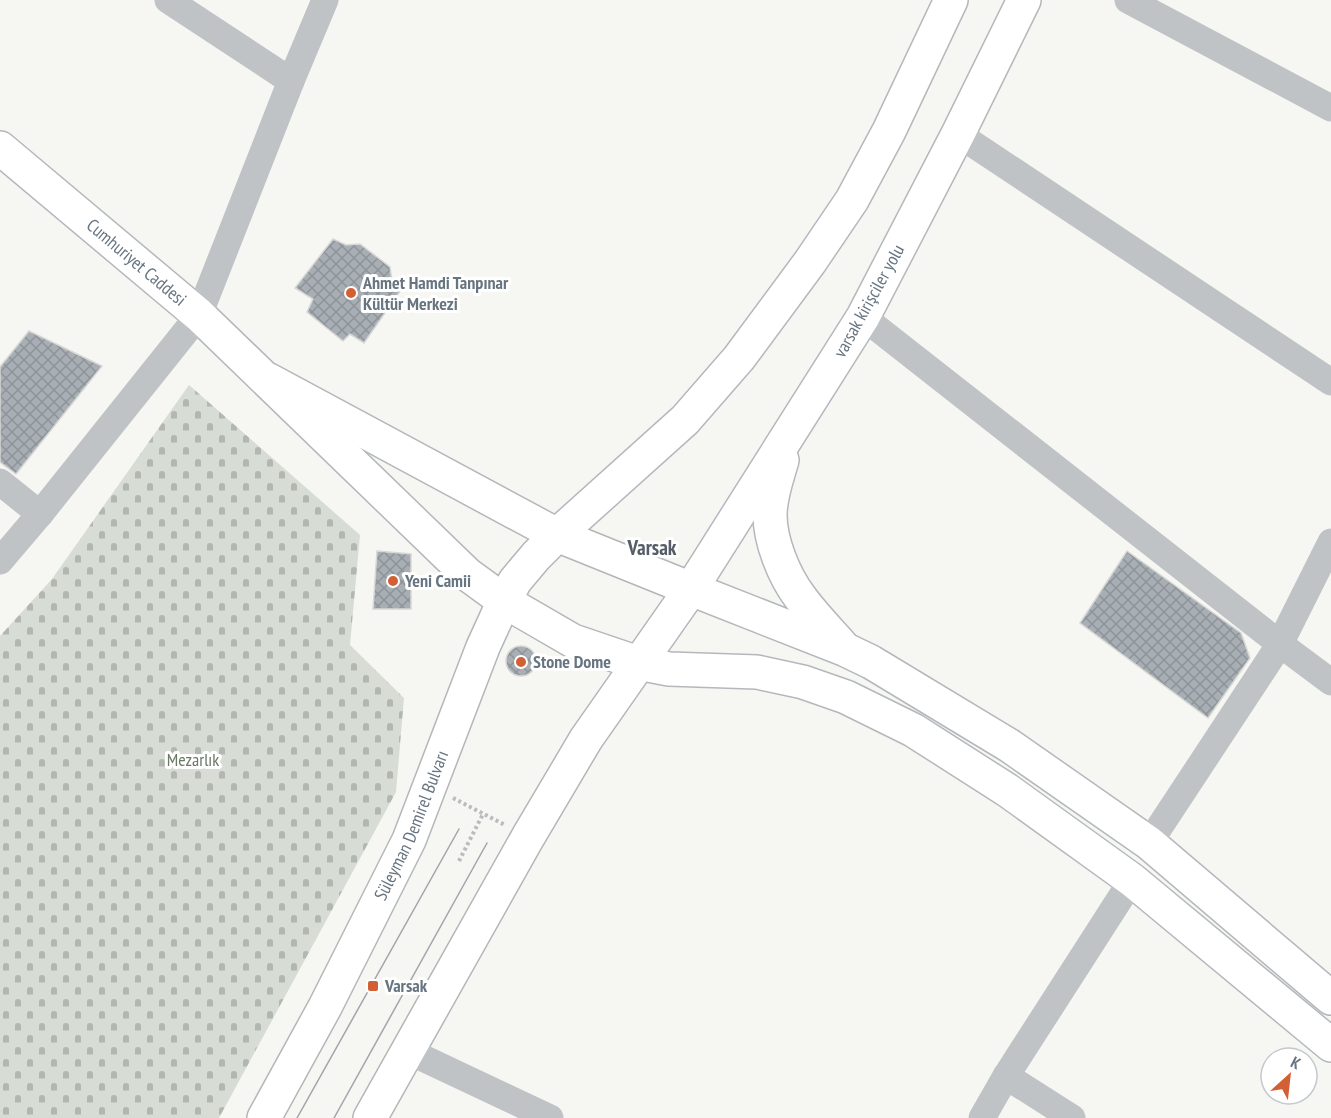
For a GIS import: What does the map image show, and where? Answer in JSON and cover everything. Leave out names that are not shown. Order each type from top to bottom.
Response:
[{"type":"street","points":[[168,0],[291,81]]},
{"type":"street","points":[[0,561],[199,315],[325,0]]},
{"type":"street","points":[[557,535],[685,420],[739,358],[810,262],[852,200],[889,130],[951,0]]},
{"type":"street","name":"varsak kirişciler yolu","points":[[691,589],[863,317],[958,134],[1024,0]]},
{"type":"street","points":[[1128,0],[1331,108]]},
{"type":"street","points":[[958,134],[1331,382]]},
{"type":"street","name":"Cumhuriyet Caddesi","points":[[0,148],[199,315],[269,380]]},
{"type":"street","points":[[863,317],[1331,682]]},
{"type":"street","points":[[269,380],[557,535],[872,662],[1010,746],[1149,843],[1331,998]]},
{"type":"street","points":[[269,380],[467,574],[504,601],[573,641],[638,663],[669,669],[757,672],[803,682],[846,698],[913,730],[1007,790],[1132,880],[1331,1045]]},
{"type":"street","points":[[791,430],[773,492],[770,515],[773,536],[783,567],[799,596],[846,650]]},
{"type":"street","points":[[0,482],[40,514]]},
{"type":"street","name":"Süleyman Demirel Bulvarı","points":[[264,1118],[331,997],[410,840],[483,647],[504,601],[515,581],[557,535]]},
{"type":"street","points":[[1149,843],[1280,644],[1331,542]]},
{"type":"street","points":[[370,1118],[528,837],[586,739],[691,589]]},
{"type":"street","points":[[982,1118],[1006,1076],[1132,880]]},
{"type":"street","points":[[408,1051],[550,1118]]},
{"type":"street","points":[[1006,1076],[1072,1118]]},
{"type":"path","points":[[431,788],[528,837]]},
{"type":"path","points":[[459,861],[483,814]]},
{"type":"green space","name":"Mezarlık","points":[[189,385],[360,535],[350,645],[404,698],[396,792],[219,1118],[0,1118],[0,636],[52,579]]},
{"type":"building","name":"Ahmet Hamdi Tanpınar Kültür Merkezi","points":[[333,239],[346,245],[360,244],[390,267],[392,281],[403,287],[364,343],[350,334],[343,341],[307,312],[313,299],[295,288]]},
{"type":"building","points":[[29,331],[102,366],[16,474],[0,462],[0,367]]},
{"type":"building","name":"Yeni Camii","points":[[377,551],[411,554],[411,609],[373,609]]},
{"type":"building","points":[[1127,551],[1241,633],[1250,658],[1208,718],[1080,623]]},
{"type":"building","name":"Stone Dome","points":[[521,646],[532,650],[536,661],[532,672],[521,676],[510,672],[506,661],[510,650]]},
{"type":"tram line","points":[[297,1118],[459,829]]},
{"type":"tram line","points":[[334,1118],[487,843]]},
{"type":"place","name":"Ahmet Hamdi Tanpınar Kültür Merkezi","points":[[351,293]]},
{"type":"place","name":"Yeni Camii","points":[[393,581]]},
{"type":"place","name":"Stone Dome","points":[[521,662]]},
{"type":"place","name":"Varsak","points":[[373,986]]},
{"type":"district","name":"Varsak","points":[[652,548]]}]
